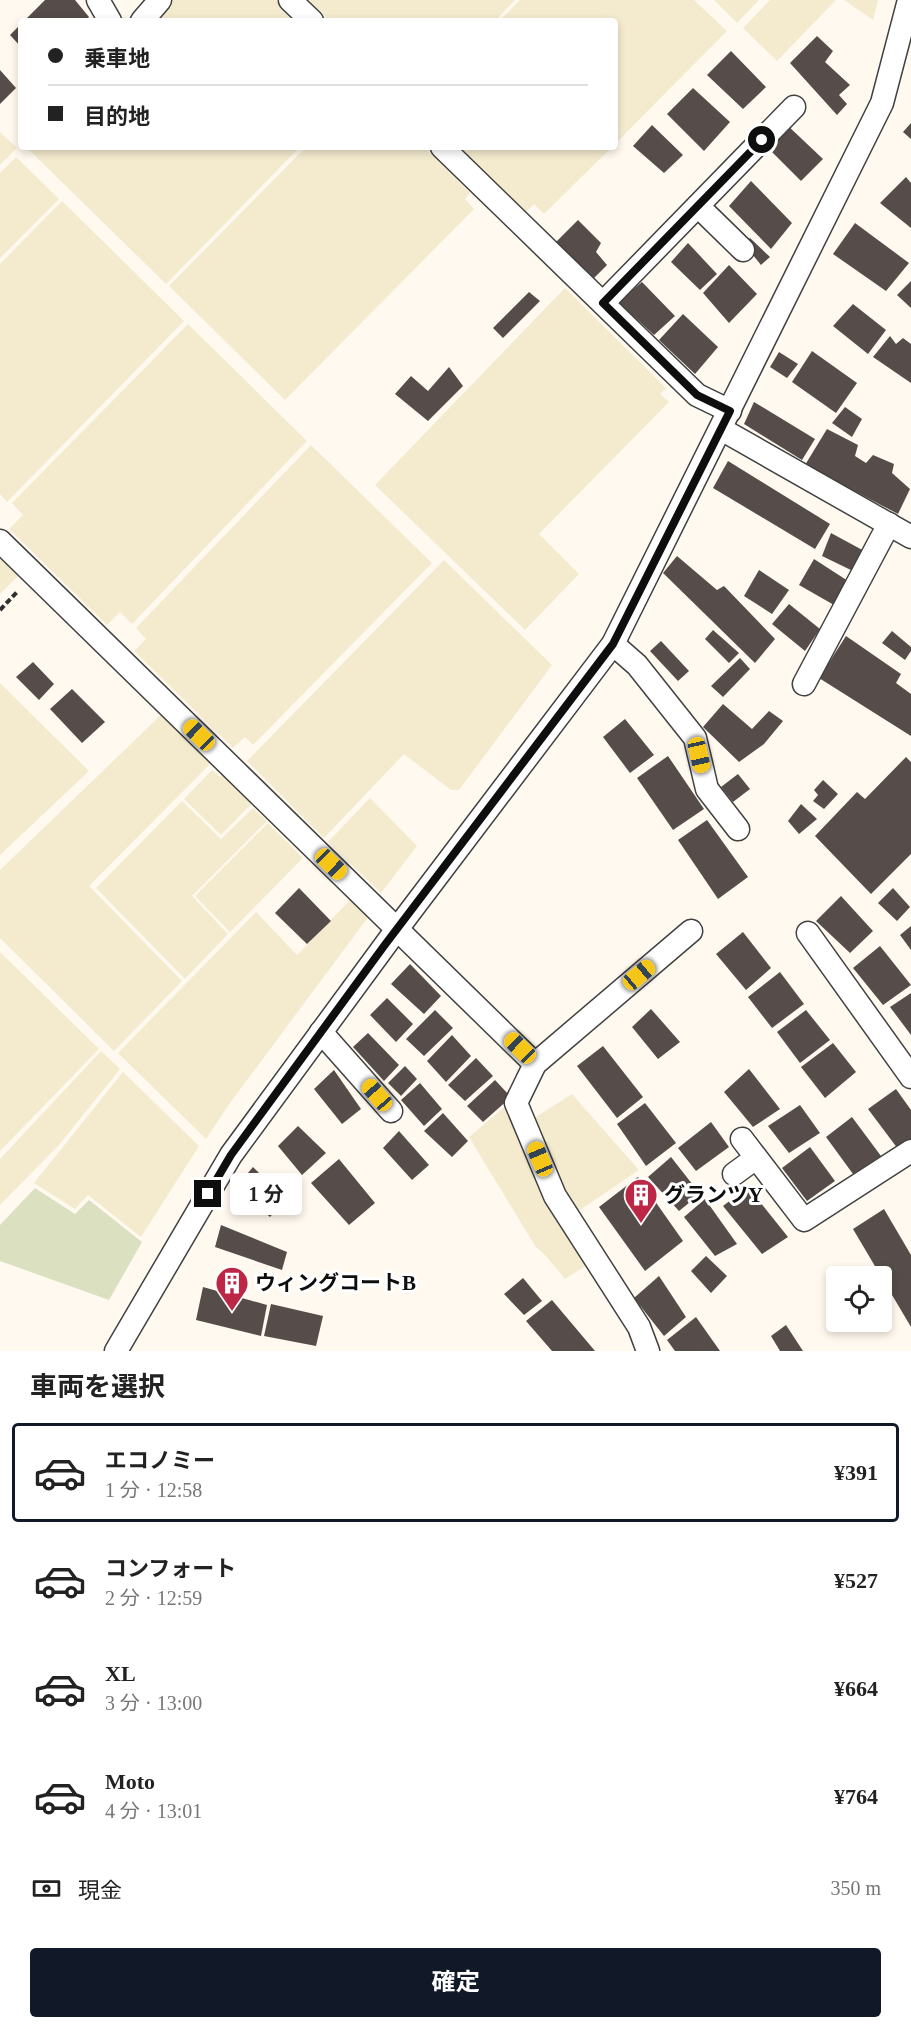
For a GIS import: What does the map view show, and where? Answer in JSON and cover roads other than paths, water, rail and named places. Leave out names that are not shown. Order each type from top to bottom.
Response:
[{"type":"street","points":[[98,0],[108,18]]},
{"type":"street","points":[[145,18],[160,0]]},
{"type":"street","points":[[290,0],[309,18]]},
{"type":"street","points":[[116,1351],[231,1155],[397,929],[613,644],[882,103],[905,48],[909,0]]},
{"type":"street","points":[[603,303],[794,107]]},
{"type":"street","points":[[445,150],[697,395],[726,420],[903,528],[804,684]]},
{"type":"street","points":[[698,206],[743,250]]},
{"type":"street","points":[[0,541],[535,1064]]},
{"type":"street","points":[[613,644],[637,666],[695,738],[707,789],[738,829]]},
{"type":"street","points":[[648,1351],[639,1327],[555,1196],[516,1102],[535,1064],[691,931]]},
{"type":"street","points":[[808,933],[907,1062]]},
{"type":"street","points":[[321,1032],[391,1111]]},
{"type":"street","points":[[742,1139],[804,1220],[911,1151]]},
{"type":"street","points":[[734,1174],[756,1158]]},
{"type":"place","name":"グランツY","points":[[641,1224]]},
{"type":"place","name":"ウィングコートB","points":[[232,1312]]}]
